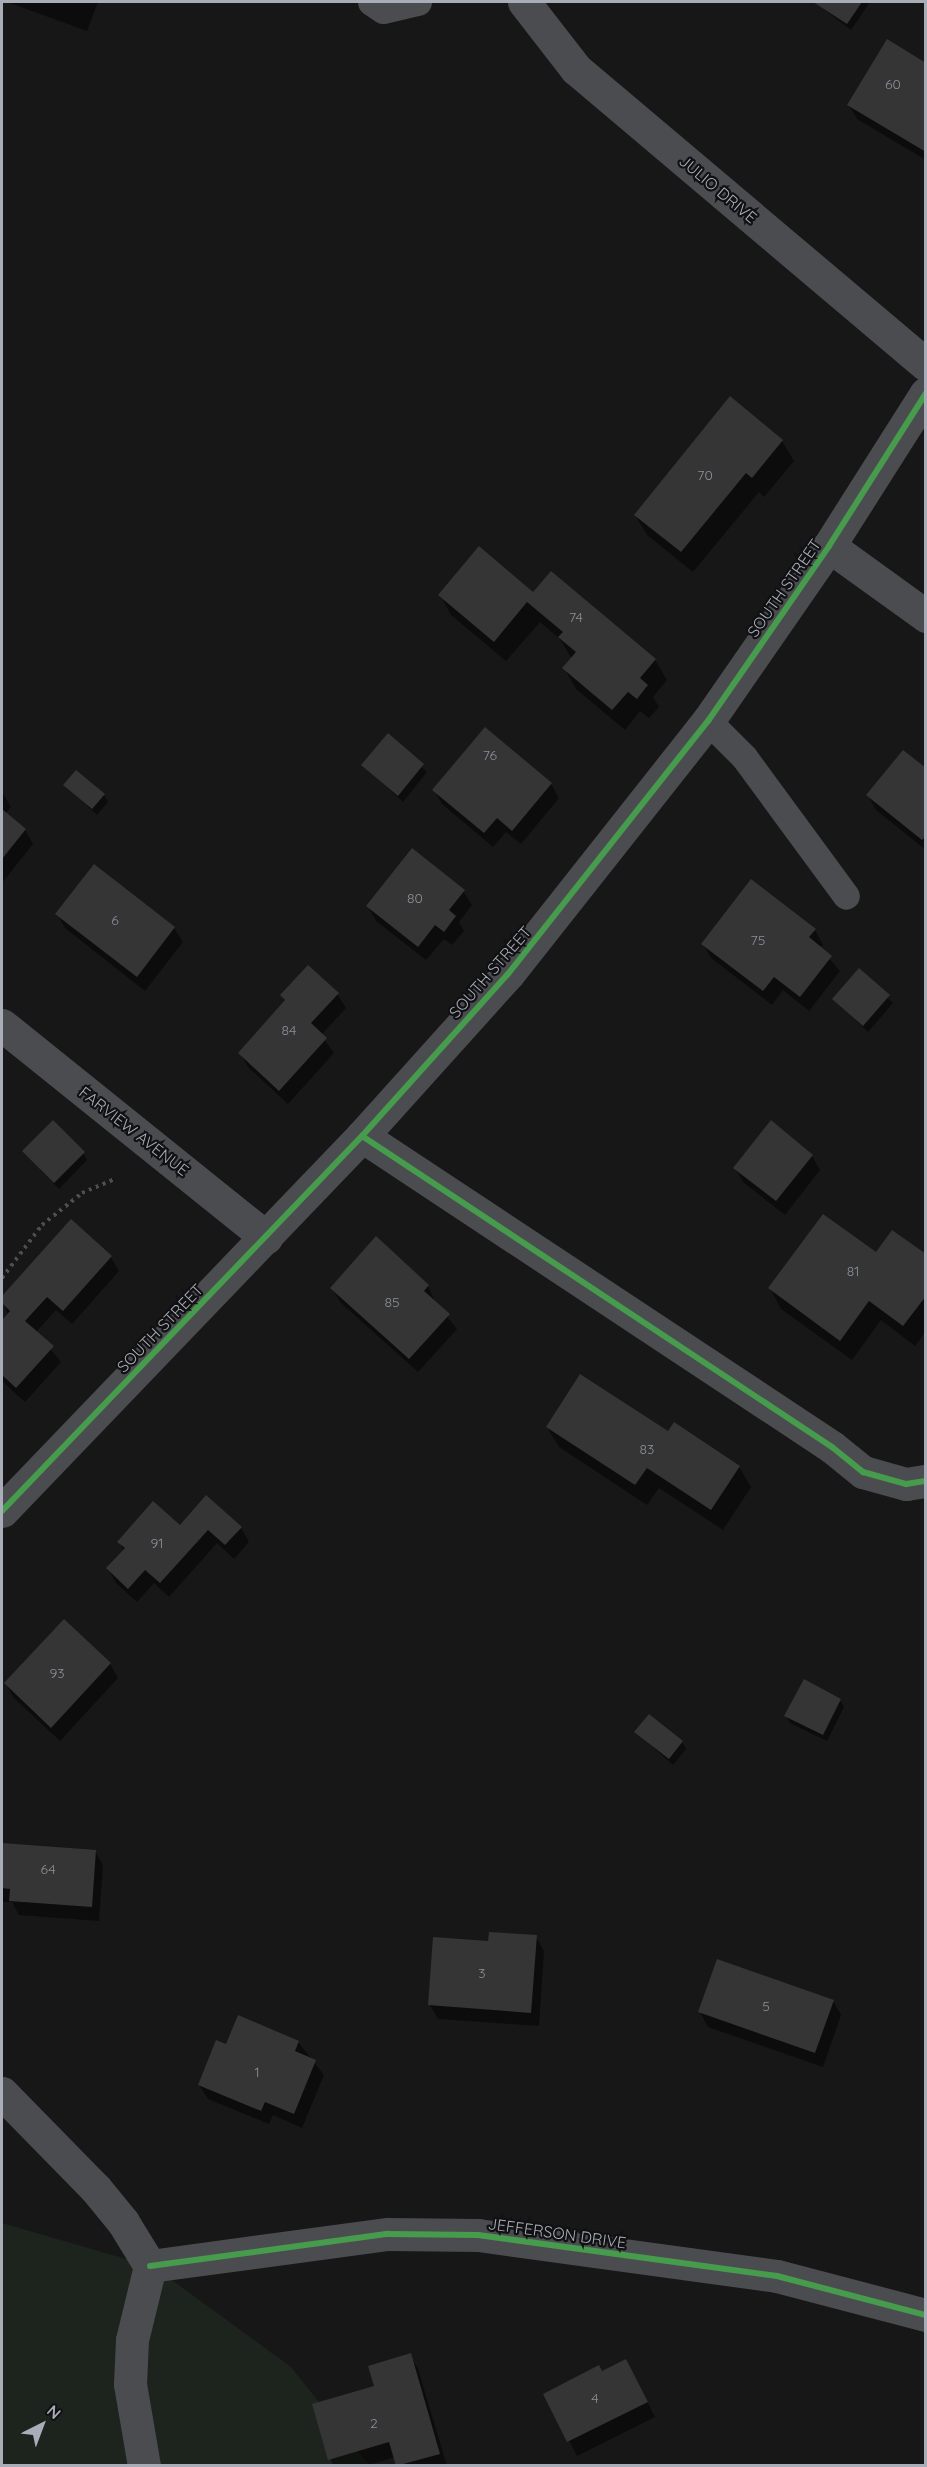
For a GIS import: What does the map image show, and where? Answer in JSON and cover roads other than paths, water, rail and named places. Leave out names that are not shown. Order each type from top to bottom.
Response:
[{"type":"street","name":"JULIO DRIVE","points":[[524,2],[576,69],[926,365]]},
{"type":"street","name":"SOUTH STREET","points":[[2,1511],[267,1237],[362,1136],[508,974],[708,721],[829,546],[926,393]]},
{"type":"street","points":[[829,546],[926,616]]},
{"type":"street","name":"FARVIEW AVENUE","points":[[2,1025],[267,1237]]},
{"type":"street","points":[[362,1136],[822,1440],[863,1472],[906,1485],[926,1481]]},
{"type":"street","points":[[2,2092],[96,2189],[123,2222],[150,2266],[132,2340],[130,2384],[144,2466]]},
{"type":"street","name":"JEFFERSON DRIVE","points":[[150,2266],[388,2234],[478,2235],[777,2276],[853,2293],[926,2315]]},
{"type":"lane","points":[[371,2],[383,10],[418,2]]},
{"type":"lane","points":[[708,721],[744,757],[846,896]]}]
